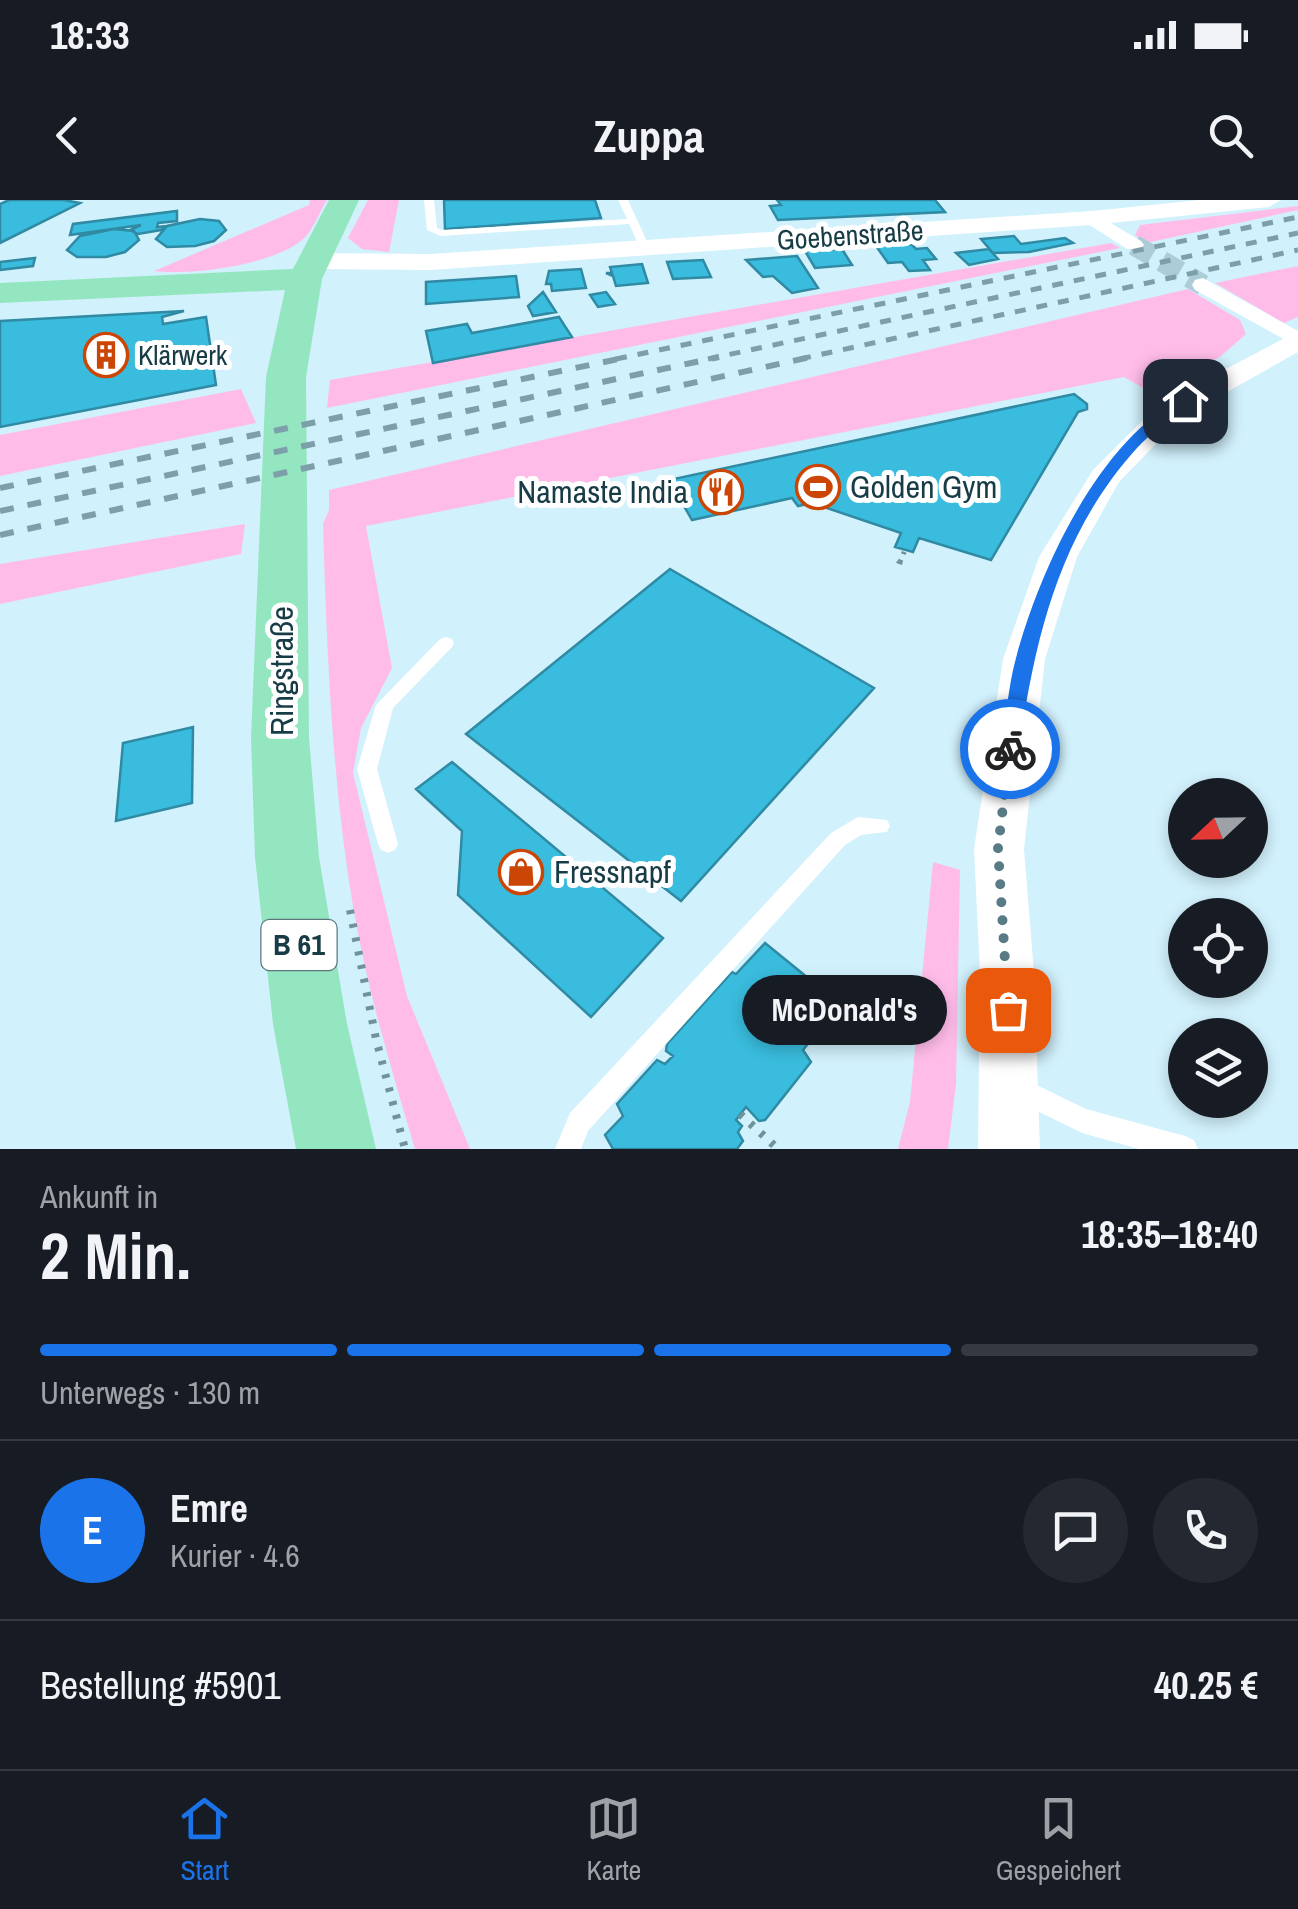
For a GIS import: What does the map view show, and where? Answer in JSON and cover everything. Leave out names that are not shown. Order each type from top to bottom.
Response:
[{"type":"main road","name":"Ringstraße","points":[[336,1149],[310,1024],[287,858],[280,738],[286,377],[309,270],[344,200]]},
{"type":"main road","name":"Goebenstraße","points":[[17,292],[309,270]]},
{"type":"street","name":"Goebenstraße","points":[[309,270],[1092,218],[1269,200]]},
{"type":"street","points":[[1092,218],[1134,245]]},
{"type":"street","points":[[1203,285],[1297,340]]},
{"type":"street","points":[[1009,1149],[1010,1084],[998,848],[1024,659],[1058,556],[1105,478],[1170,411],[1297,340]]},
{"type":"lane","points":[[429,200],[432,230],[441,234],[635,222]]},
{"type":"lane","points":[[624,200],[645,248]]},
{"type":"lane","points":[[388,844],[367,769],[386,705],[446,643]]},
{"type":"lane","points":[[568,1149],[579,1122],[838,838],[858,826],[880,826]]},
{"type":"lane","points":[[1010,1084],[1082,1120],[1185,1149]]},
{"type":"path","points":[[899,564],[906,550]]},
{"type":"path","points":[[347,894],[376,1038],[405,1149]]},
{"type":"path","points":[[740,1114],[778,1149]]},
{"type":"shaded area","points":[[310,200],[327,200],[307,235],[278,254],[235,266],[190,272],[154,271],[309,205]]},
{"type":"shaded area","points":[[368,200],[399,200],[389,252],[362,249],[348,238]]},
{"type":"shaded area","points":[[1298,206],[1298,210],[1146,243],[1135,235],[1140,225]]},
{"type":"shaded area","points":[[1111,243],[1120,248],[327,408],[330,380]]},
{"type":"shaded area","points":[[1298,266],[1298,317],[1284,323],[1215,283]]},
{"type":"shaded area","points":[[1188,289],[1240,320],[1246,334],[1220,357],[1145,389],[1124,377],[366,526],[392,668],[361,728],[353,773],[407,996],[470,1149],[415,1149],[366,972],[347,864],[326,621],[323,524],[329,510],[329,490]]},
{"type":"shaded area","points":[[241,389],[256,423],[0,476],[0,435]]},
{"type":"shaded area","points":[[245,524],[241,554],[0,604],[0,564]]},
{"type":"shaded area","points":[[933,862],[960,870],[956,1084],[948,1149],[898,1149],[910,1102]]},
{"type":"building","points":[[9,200],[80,203],[0,243],[0,204]]},
{"type":"building","points":[[444,200],[595,200],[601,218],[445,229]]},
{"type":"building","points":[[777,200],[935,200],[945,212],[778,220],[770,206],[781,205]]},
{"type":"building","points":[[177,211],[177,221],[158,223],[157,227],[167,226],[161,230],[138,234],[130,230],[141,225],[70,235],[73,224]]},
{"type":"building","points":[[200,219],[219,221],[226,230],[214,241],[195,246],[167,247],[156,239],[167,226]]},
{"type":"building","points":[[114,229],[134,231],[139,240],[125,252],[106,257],[77,257],[67,250],[80,236]]},
{"type":"building","points":[[1014,236],[1021,244],[1065,238],[1073,243],[1029,252],[993,253],[981,239]]},
{"type":"building","points":[[911,244],[916,249],[927,248],[936,259],[923,260],[930,270],[909,271],[902,262],[888,263],[876,246]]},
{"type":"building","points":[[842,249],[852,265],[815,268],[805,251]]},
{"type":"building","points":[[989,249],[998,259],[969,265],[956,253]]},
{"type":"building","points":[[797,256],[818,288],[792,293],[773,276],[763,277],[746,260]]},
{"type":"building","points":[[35,258],[33,266],[0,270],[0,262]]},
{"type":"building","points":[[703,260],[711,277],[673,279],[667,262]]},
{"type":"building","points":[[642,264],[648,283],[616,286],[613,276],[606,273],[612,273],[610,267]]},
{"type":"building","points":[[581,269],[586,288],[552,291],[551,284],[546,284],[549,271]]},
{"type":"building","points":[[516,276],[519,297],[426,304],[426,282]]},
{"type":"building","points":[[543,292],[556,312],[533,316],[528,306]]},
{"type":"building","points":[[606,292],[615,304],[598,307],[590,295]]},
{"type":"building","name":"Klärwerk","points":[[184,311],[162,317],[163,324],[206,317],[216,385],[0,427],[0,321]]},
{"type":"building","points":[[559,317],[572,337],[433,363],[426,331],[467,324],[472,333]]},
{"type":"building","points":[[1074,394],[1087,404],[1087,409],[1078,412],[991,560],[919,538],[913,552],[895,547],[901,533],[812,503],[798,506],[792,498],[692,520],[669,480]]},
{"type":"building","points":[[670,569],[874,688],[681,901],[466,734]]},
{"type":"building","points":[[193,727],[192,803],[116,821],[123,743]]},
{"type":"building","name":"Fressnapf","points":[[452,762],[663,938],[591,1017],[458,895],[462,831],[416,789]]},
{"type":"building","points":[[765,943],[840,1004],[803,1050],[811,1062],[765,1120],[759,1121],[746,1107],[736,1120],[742,1126],[738,1132],[743,1141],[737,1149],[613,1149],[605,1135],[623,1116],[617,1104],[657,1060],[665,1064],[673,1056],[666,1051],[667,1044],[732,972],[736,974]]},
{"type":"tunnel","points":[[1134,245],[1203,285]]},
{"type":"railway","points":[[616,359],[1298,217]]},
{"type":"railway","points":[[708,359],[1298,233]]},
{"type":"railway","points":[[800,359],[1298,250]]},
{"type":"railway","points":[[0,488],[628,357]]},
{"type":"railway","points":[[0,511],[719,357]]},
{"type":"railway","points":[[0,535],[811,357]]},
{"type":"way so far","points":[[1008,1010],[998,848],[1010,749]]},
{"type":"place","name":"Klärwerk","points":[[106,355]]},
{"type":"place","name":"Golden Gym","points":[[818,487]]},
{"type":"place","name":"Namaste India","points":[[721,492]]},
{"type":"place","name":"Fressnapf","points":[[521,872]]},
{"type":"place","name":"McDonald's","points":[[1008,1010]]},
{"type":"route","points":[[1010,749],[1024,659],[1058,556],[1105,478],[1136,442],[1185,401]]}]
